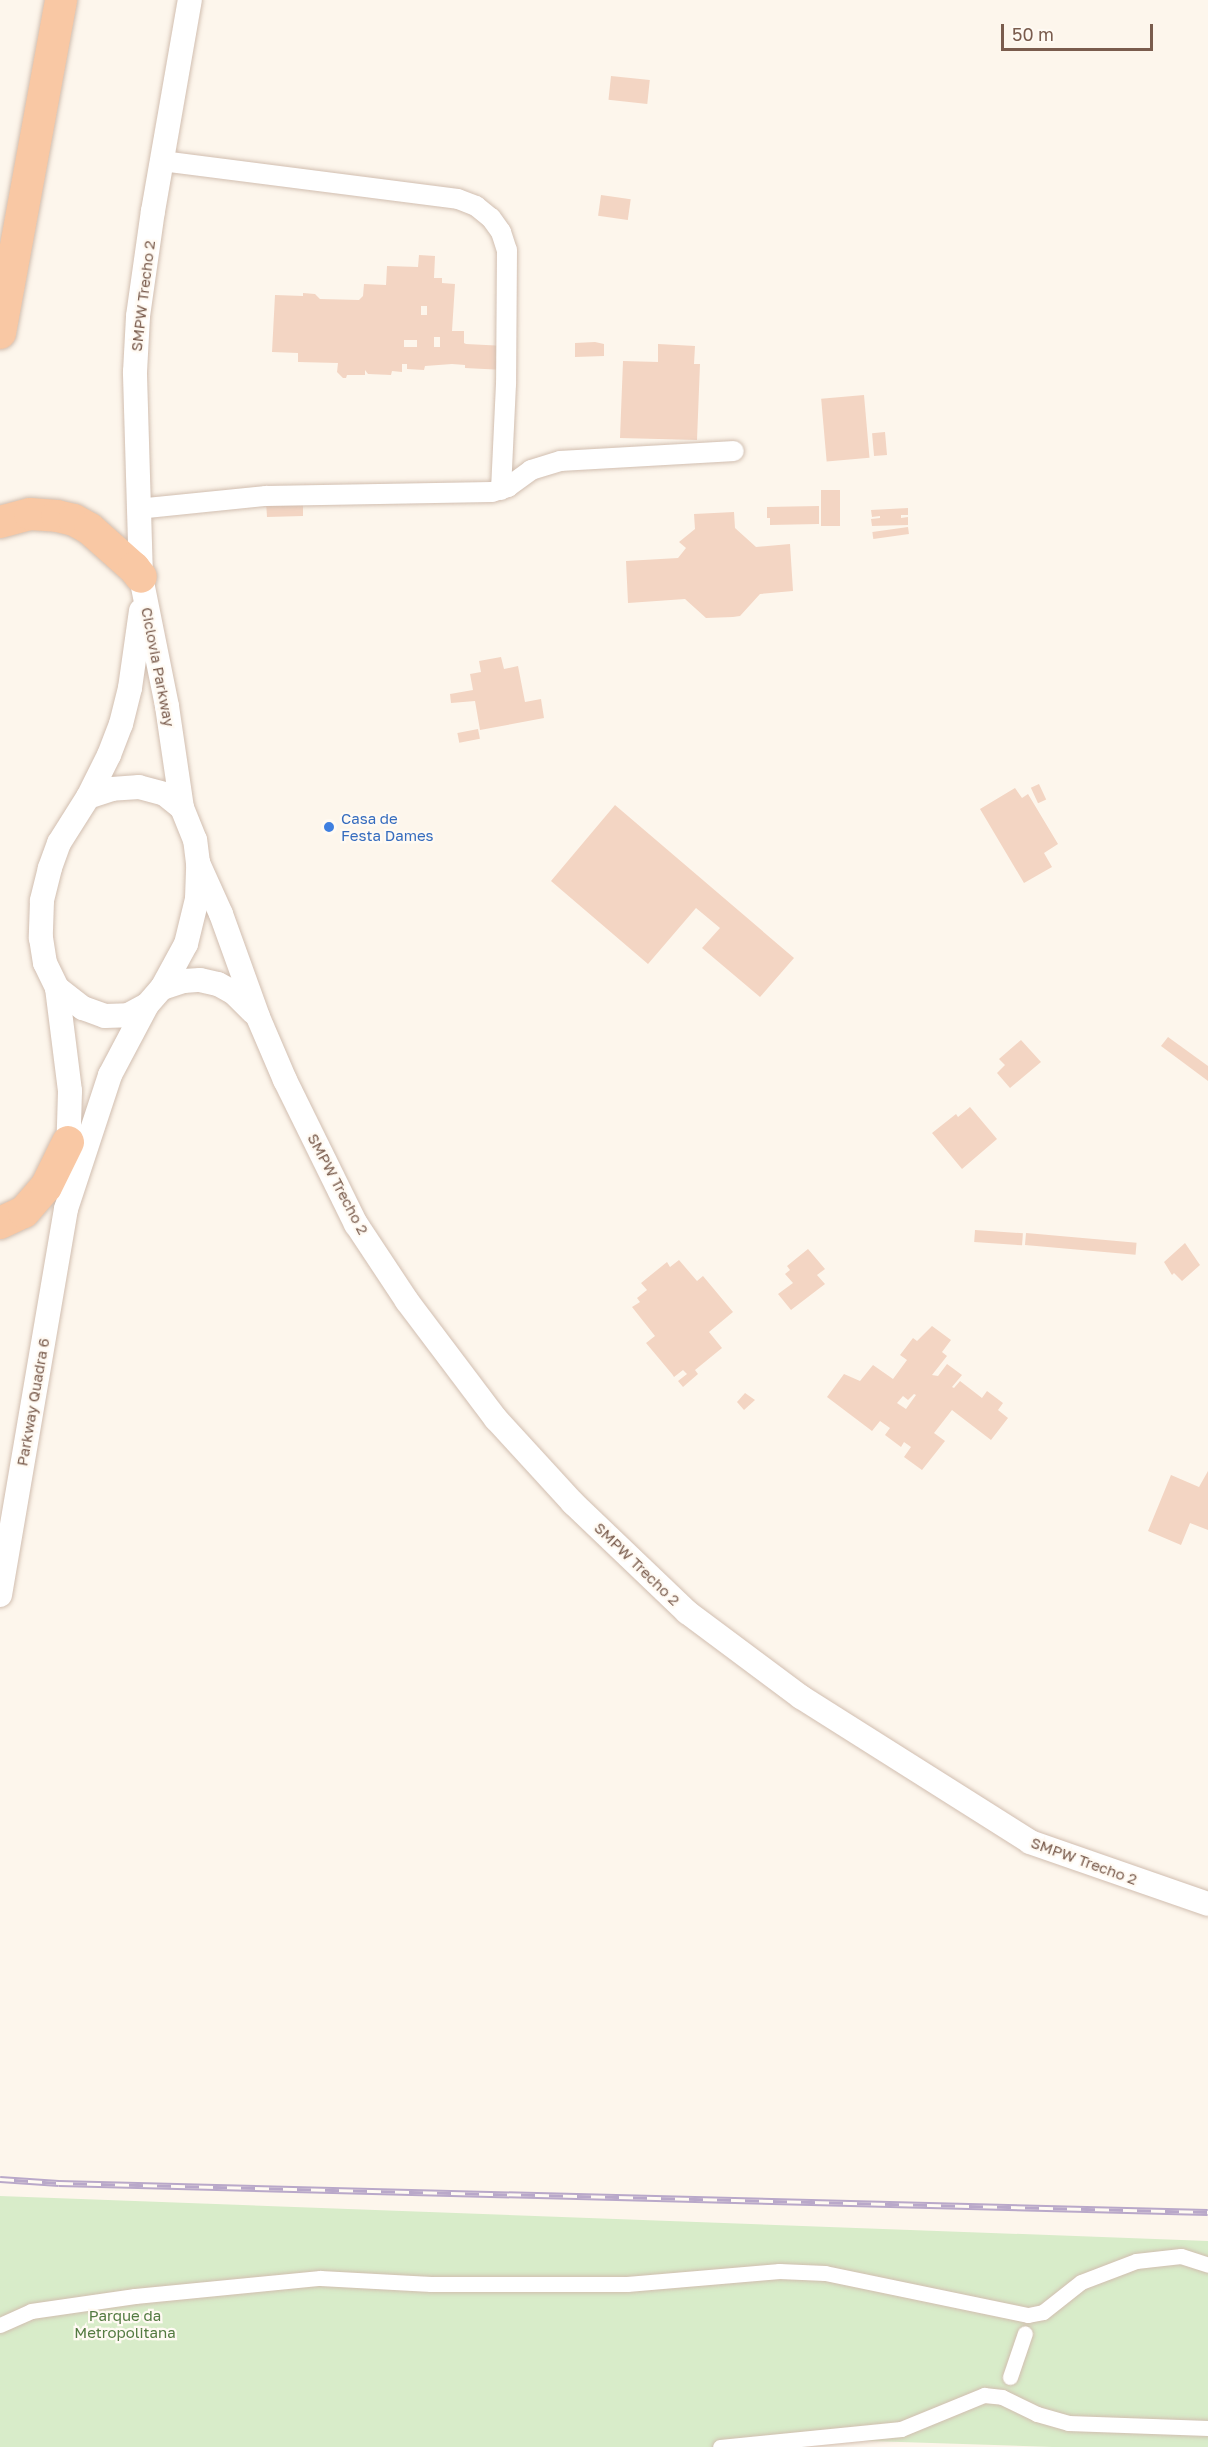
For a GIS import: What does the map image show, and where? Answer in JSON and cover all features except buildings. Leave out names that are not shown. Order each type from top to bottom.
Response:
[{"type":"highway","points":[[0,333],[61,0]]},
{"type":"highway","points":[[0,522],[30,514],[74,520],[90,529],[134,567],[142,586]]},
{"type":"highway","points":[[0,1224],[24,1212],[46,1186],[68,1142]]},
{"type":"street","name":"SMPW Trecho 2","points":[[142,586],[137,509],[135,372],[138,316],[190,0]]},
{"type":"street","points":[[162,161],[458,199],[476,206],[491,218],[501,232],[507,250],[506,384],[501,490]]},
{"type":"street","points":[[137,509],[266,496],[501,490],[531,470],[561,461],[734,451]]},
{"type":"street","name":"Ciclovia Parkway","points":[[88,797],[109,755],[121,724],[130,688],[142,586]]},
{"type":"street","name":"Ciclovia Parkway","points":[[142,586],[167,706],[182,808]]},
{"type":"street","points":[[154,997],[186,944],[197,899],[198,863],[195,840],[182,808],[165,794],[139,787],[112,789],[88,797],[58,843],[42,901],[41,938],[45,963],[57,988],[82,1008],[105,1017],[128,1015],[154,997],[184,981],[200,980],[218,984],[234,993],[258,1017]]},
{"type":"street","points":[[198,863],[221,914],[258,1017]]},
{"type":"street","name":"Parkway Quadra 6","points":[[0,1595],[66,1209],[69,1081],[57,988]]},
{"type":"street","name":"Parkway Quadra 6","points":[[66,1209],[110,1075],[154,997]]},
{"type":"street","name":"SMPW Trecho 2","points":[[258,1017],[285,1080],[356,1224],[407,1302],[496,1419],[573,1503],[687,1612],[801,1697],[1030,1842],[1208,1904]]},
{"type":"street","points":[[0,2325],[31,2311],[135,2296],[320,2278],[431,2284],[627,2284],[779,2271],[825,2273],[1028,2315],[1043,2313],[1081,2282],[1136,2261],[1181,2256],[1208,2265]]},
{"type":"street","points":[[1010,2377],[1025,2333]]},
{"type":"street","points":[[720,2447],[901,2429],[984,2395],[1002,2397],[1037,2414],[1068,2423],[1208,2428]]},
{"type":"green space","name":"Parque da Metropolitana","points":[[0,2196],[1208,2241],[1208,2447],[1053,2447],[806,2439],[747,2447],[0,2447]]},
{"type":"railway","points":[[0,2179],[59,2183],[1208,2212]]},
{"type":"place","name":"Casa de Festa Dames","points":[[329,827]]}]
